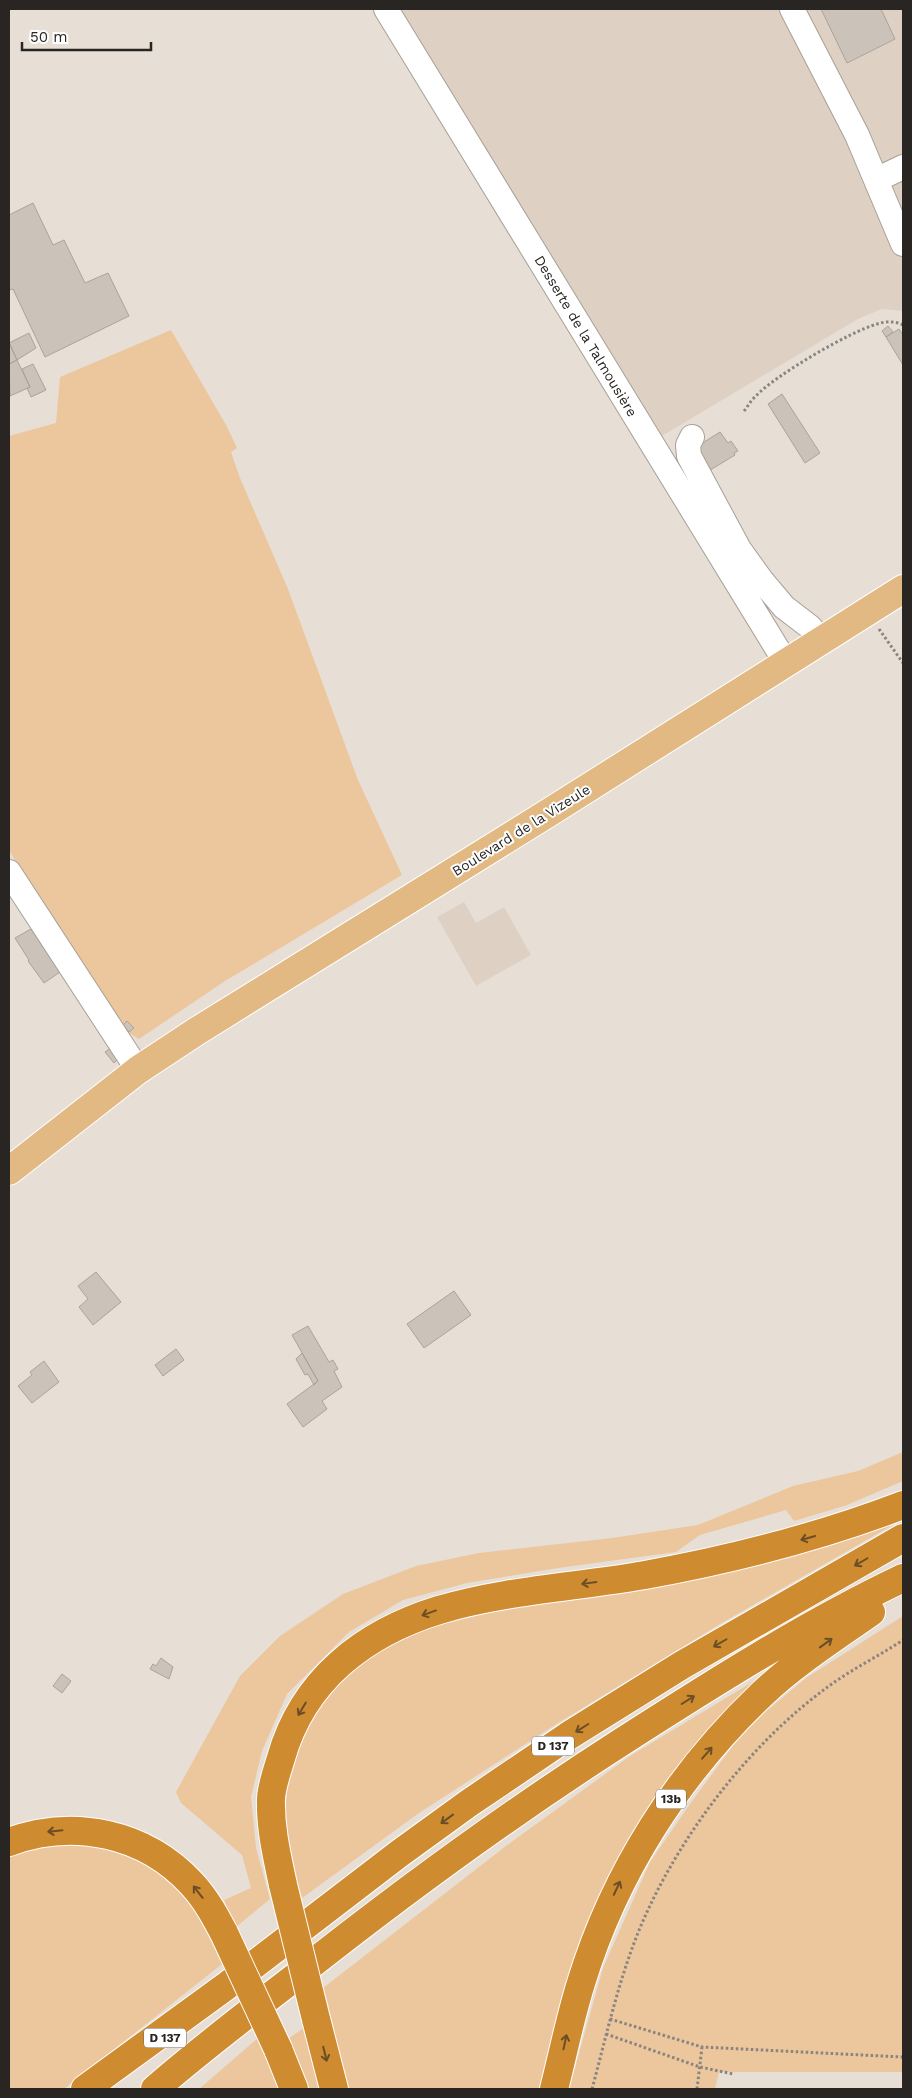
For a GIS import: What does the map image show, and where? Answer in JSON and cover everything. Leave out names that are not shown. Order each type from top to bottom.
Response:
[{"type":"highway","points":[[334,2089],[283,1885],[272,1833],[271,1802],[284,1745],[297,1717],[315,1690],[333,1670],[362,1644],[389,1630],[439,1610],[509,1595],[637,1576],[729,1559],[818,1535],[903,1505]]},
{"type":"highway","name":"D 137","points":[[105,2089],[225,1987],[400,1852],[469,1803],[568,1736],[682,1665],[903,1538]]},
{"type":"highway","name":"D 137","points":[[155,2089],[383,1908],[468,1845],[558,1783],[687,1700],[802,1632],[903,1578]]},
{"type":"highway","name":"13b","points":[[554,2089],[581,1981],[608,1908],[622,1877],[677,1789],[704,1755],[763,1693],[816,1650],[903,1589]]},
{"type":"highway","points":[[180,2089],[222,2052],[558,1783]]},
{"type":"highway","points":[[9,1842],[36,1833],[78,1830],[115,1836],[132,1842],[161,1857],[193,1885],[209,1906],[224,1933],[278,2049],[294,2089]]},
{"type":"highway","points":[[85,2089],[225,1987]]},
{"type":"main road","name":"Boulevard de la Vizeule","points":[[9,1171],[138,1070],[251,996],[546,816],[903,589]]},
{"type":"street","name":"Desserte de la Talmousière","points":[[386,9],[786,663]]},
{"type":"street","points":[[792,9],[836,91],[903,244]]},
{"type":"street","points":[[876,180],[903,167]]},
{"type":"street","points":[[692,437],[688,445],[689,456],[739,549],[784,607],[810,627],[821,641]]},
{"type":"street","points":[[9,872],[138,1070]]},
{"type":"path","points":[[744,411],[756,395],[778,378],[840,341],[878,324],[897,322],[903,325]]},
{"type":"path","points":[[867,612],[903,663]]},
{"type":"path","points":[[592,2089],[624,1972],[647,1912],[686,1840],[717,1797],[752,1756],[783,1726],[829,1686],[903,1640]]},
{"type":"path","points":[[610,2019],[702,2047],[903,2057]]},
{"type":"path","points":[[606,2034],[700,2067],[733,2074]]},
{"type":"path","points":[[697,2089],[702,2047]]},
{"type":"shaded area","points":[[400,9],[903,9],[903,311],[882,309],[858,319],[662,436]]},
{"type":"shaded area","points":[[171,330],[226,425],[237,448],[231,452],[240,478],[288,589],[358,780],[402,875],[225,981],[139,1039],[126,1031],[41,904],[9,850],[9,436],[56,423],[60,377]]},
{"type":"shaded area","points":[[464,902],[476,923],[504,907],[531,955],[476,986],[437,917]]},
{"type":"shaded area","points":[[903,1452],[903,1481],[847,1505],[794,1521],[786,1510],[700,1535],[676,1552],[467,1583],[403,1600],[349,1632],[287,1694],[262,1751],[251,1797],[256,1848],[270,1899],[235,1928],[224,1900],[251,1888],[242,1855],[181,1803],[176,1792],[240,1676],[280,1636],[343,1594],[416,1566],[479,1553],[612,1538],[698,1525],[793,1486],[858,1471]]},
{"type":"shaded area","points":[[903,1519],[720,1624],[558,1723],[419,1813],[302,1898],[291,1854],[286,1820],[287,1794],[293,1764],[304,1734],[327,1695],[354,1667],[377,1649],[429,1624]]},
{"type":"shaded area","points":[[903,1616],[903,2072],[719,2072],[715,2089],[569,2089],[603,1968],[650,1862],[690,1804],[746,1728],[806,1678]]},
{"type":"shaded area","points":[[794,1657],[668,1789],[547,2089],[344,2089],[327,2012],[329,2007],[323,1988],[506,1846],[630,1756]]},
{"type":"shaded area","points":[[87,1843],[140,1858],[175,1885],[193,1907],[222,1964],[64,2089],[9,2089],[9,1853],[27,1846]]},
{"type":"shaded area","points":[[305,2027],[321,2089],[304,2089],[285,2041]]},
{"type":"shaded area","points":[[257,2039],[281,2089],[199,2089]]},
{"type":"building","points":[[821,9],[881,9],[895,39],[847,63]]},
{"type":"building","points":[[33,203],[53,245],[64,240],[85,283],[108,273],[129,316],[45,357],[13,289],[9,290],[9,215]]},
{"type":"building","points":[[888,326],[893,332],[886,337],[882,331]]},
{"type":"building","points":[[899,329],[903,335],[903,365],[886,337]]},
{"type":"building","points":[[29,333],[36,348],[17,360],[9,343]]},
{"type":"building","points":[[9,342],[17,360],[9,364]]},
{"type":"building","points":[[17,360],[30,387],[10,396],[9,364]]},
{"type":"building","points":[[33,364],[46,390],[31,397],[27,388],[30,387],[22,369]]},
{"type":"building","points":[[782,394],[820,453],[805,463],[768,404]]},
{"type":"building","points":[[720,432],[728,443],[731,441],[738,451],[734,453],[735,455],[707,472],[693,449]]},
{"type":"building","points":[[31,929],[60,972],[44,983],[28,961],[15,938]]},
{"type":"building","points":[[127,1021],[134,1028],[129,1032],[123,1025]]},
{"type":"building","points":[[112,1047],[118,1059],[114,1063],[105,1052]]},
{"type":"building","points":[[96,1272],[121,1302],[93,1325],[79,1307],[88,1299],[78,1286]]},
{"type":"building","points":[[454,1291],[471,1315],[424,1348],[407,1324]]},
{"type":"building","points":[[308,1326],[329,1362],[333,1360],[338,1369],[334,1371],[342,1387],[322,1401],[327,1409],[303,1427],[287,1404],[318,1381],[292,1335]]},
{"type":"building","points":[[176,1349],[184,1360],[163,1376],[155,1365]]},
{"type":"building","points":[[302,1353],[318,1381],[314,1385],[308,1374],[305,1375],[296,1359]]},
{"type":"building","points":[[44,1361],[59,1382],[32,1403],[18,1386],[32,1375],[30,1372]]},
{"type":"building","points":[[161,1658],[173,1667],[169,1679],[150,1669],[153,1664],[156,1666]]},
{"type":"building","points":[[62,1674],[71,1681],[62,1693],[53,1686]]}]
